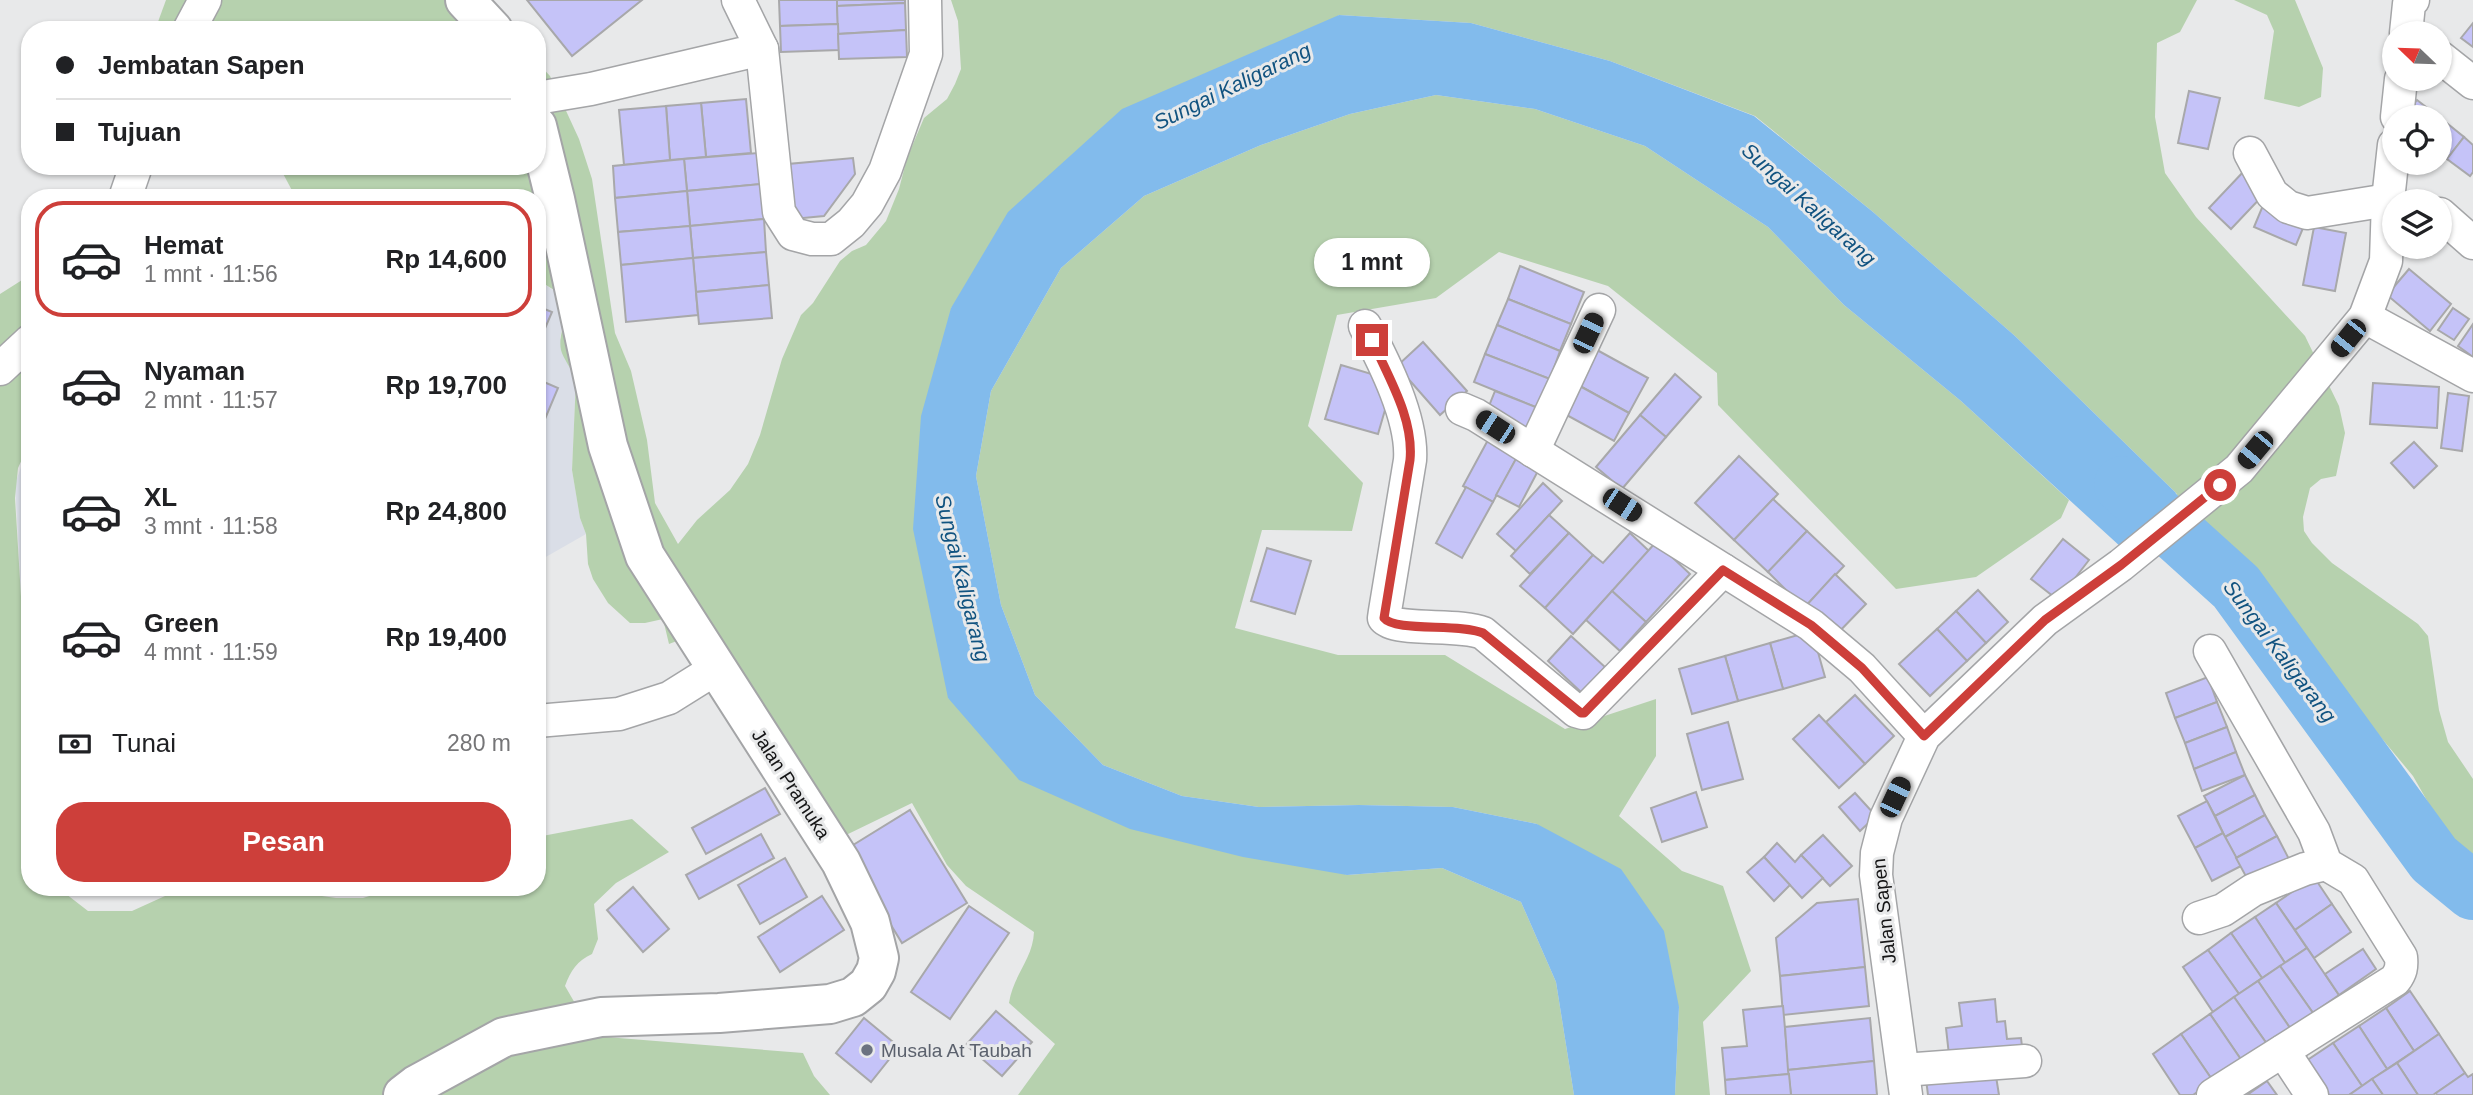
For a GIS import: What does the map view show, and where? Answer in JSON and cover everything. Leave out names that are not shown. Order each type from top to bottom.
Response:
[{"type":"main road","points":[[465,0],[485,21]]},
{"type":"main road","name":"Jalan Pramuka","points":[[402,1095],[504,1037],[601,1017],[719,1013],[830,1004],[853,997],[868,985],[876,971],[879,958],[870,922],[841,862],[645,556],[608,446],[546,162]]},
{"type":"street","points":[[194,21],[205,0]]},
{"type":"street","points":[[738,0],[761,48],[779,212],[793,234],[812,239],[831,239],[851,223],[867,204],[885,171],[926,54],[925,0]]},
{"type":"street","points":[[546,97],[592,89],[761,48]]},
{"type":"street","points":[[2452,66],[2473,83]]},
{"type":"street","points":[[2250,153],[2272,194],[2288,207],[2307,214],[2382,201]]},
{"type":"street","points":[[2452,224],[2473,243]]},
{"type":"street","points":[[1462,409],[1476,415],[1811,625],[1862,668],[1924,736],[2045,620],[2121,565],[2239,469],[2365,317],[2386,259]]},
{"type":"street","points":[[1533,451],[1599,310]]},
{"type":"street","points":[[2365,317],[2473,376]]},
{"type":"street","points":[[1365,326],[1405,416],[1411,440],[1384,618],[1388,622],[1400,626],[1469,628],[1483,633],[1576,711],[1583,713],[1723,570]]},
{"type":"street","points":[[0,369],[21,349]]},
{"type":"street","points":[[2210,651],[2314,832],[2326,864],[2353,880],[2401,957],[2402,969],[2395,980],[2213,1095]]},
{"type":"street","points":[[546,720],[619,714],[669,698],[717,668]]},
{"type":"street","name":"Jalan Sapen","points":[[1904,1083],[1876,875],[1877,853],[1886,818],[1924,736]]},
{"type":"street","points":[[2199,918],[2224,910],[2253,890],[2305,869],[2326,864]]},
{"type":"street","points":[[2283,1051],[2312,1095]]},
{"type":"street","points":[[1904,1083],[2025,1061]]},
{"type":"shaded area","points":[[546,285],[560,295],[566,309],[560,338],[576,379],[572,470],[580,518],[586,534],[546,557]]},
{"type":"shaded area","points":[[21,467],[21,595],[15,484]]},
{"type":"green space","points":[[166,0],[483,0],[501,21],[158,21]]},
{"type":"green space","points":[[951,0],[2197,0],[2180,32],[2157,43],[2155,117],[2165,173],[2196,217],[2305,336],[2339,406],[2345,433],[2336,476],[2321,479],[2310,488],[2303,517],[2304,531],[2332,563],[2418,624],[2428,636],[2439,710],[2448,742],[2473,779],[2473,859],[2442,827],[2413,776],[2247,576],[2197,527],[2176,493],[2015,336],[1873,212],[1755,116],[1610,61],[1471,23],[1339,15],[951,308],[948,698],[1347,875],[1442,868],[1521,902],[1556,982],[1574,1095],[1018,1095],[1055,1044],[1009,1003],[1014,984],[1030,951],[1034,932],[966,886],[947,865],[912,803],[846,835],[713,627],[669,644],[663,619],[630,623],[608,603],[593,579],[572,470],[576,379],[561,350],[564,301],[546,285],[546,189],[291,189],[284,175],[546,175],[546,72],[579,139],[592,179],[615,333],[631,371],[647,440],[655,503],[678,544],[697,520],[730,490],[748,464],[760,435],[782,359],[801,315],[813,303],[840,261],[852,251],[866,245],[886,221],[899,189],[907,158],[924,118],[947,99],[961,69],[958,21]]},
{"type":"green space","points":[[2234,0],[2295,0],[2323,68],[2321,97],[2299,107],[2264,99],[2274,31],[2267,15]]},
{"type":"green space","points":[[1436,95],[1535,109],[1645,146],[1768,227],[1844,305],[1961,401],[2069,500],[2061,518],[1976,577],[1896,589],[1718,405],[1717,373],[1608,286],[1499,252],[1436,298],[1337,315],[1308,426],[1363,483],[1352,531],[1262,530],[1235,628],[1338,655],[1445,655],[1565,729],[1656,699],[1656,756],[1619,816],[1682,871],[1723,886],[1751,971],[1703,1022],[1710,1095],[1675,1095],[1679,1007],[1537,824],[1453,807],[1259,807],[1182,796],[1103,765],[1035,695],[1001,605],[976,476],[991,391],[1061,268],[1144,196],[1261,145],[1350,114]]},
{"type":"green space","points":[[21,281],[21,462],[15,498],[21,597],[21,896],[69,896],[88,911],[132,911],[165,896],[546,896],[546,835],[632,819],[669,852],[616,883],[594,904],[598,939],[592,954],[575,967],[565,986],[594,1036],[803,1053],[814,1076],[830,1095],[0,1095],[0,294]]},
{"type":"water","points":[[1339,15],[1471,23],[1610,61],[1754,116],[1873,212],[2015,336],[2176,493],[2122,548],[1961,401],[1844,305],[1768,227],[1645,146],[1535,109],[1436,95],[1350,114],[1261,145],[1144,196],[1061,268],[991,391],[976,476],[1001,605],[1035,695],[1103,765],[1182,796],[1259,807],[1453,807],[1537,824],[1621,869],[1664,931],[1679,1007],[1675,1095],[1574,1095],[1556,982],[1521,902],[1442,868],[1347,875],[1243,857],[1130,829],[1019,780],[948,698],[913,529],[921,416],[951,308],[1008,212],[1122,109]]},
{"type":"building","points":[[527,0],[642,0],[572,56]]},
{"type":"building","points":[[779,0],[837,0],[838,24],[780,26]]},
{"type":"building","points":[[837,0],[905,0],[905,3],[837,6]]},
{"type":"building","points":[[905,3],[906,30],[838,34],[837,6]]},
{"type":"building","points":[[2473,23],[2473,47],[2461,38]]},
{"type":"building","points":[[838,24],[839,50],[781,52],[780,26]]},
{"type":"building","points":[[906,30],[907,57],[839,59],[838,34]]},
{"type":"building","points":[[2189,91],[2220,98],[2208,149],[2178,143]]},
{"type":"building","points":[[746,99],[751,153],[706,157],[701,103]]},
{"type":"building","points":[[701,103],[706,157],[670,160],[666,106]]},
{"type":"building","points":[[666,106],[670,160],[624,165],[619,110]]},
{"type":"building","points":[[2452,127],[2464,137],[2452,153]]},
{"type":"building","points":[[2464,137],[2473,145],[2473,172],[2470,176],[2452,163],[2452,153]]},
{"type":"building","points":[[758,153],[761,184],[687,191],[684,159]]},
{"type":"building","points":[[853,158],[855,174],[824,216],[793,219],[788,164]]},
{"type":"building","points":[[684,159],[687,191],[615,198],[613,166]]},
{"type":"building","points":[[2245,170],[2267,191],[2231,229],[2209,208]]},
{"type":"building","points":[[761,184],[764,219],[690,226],[687,191]]},
{"type":"building","points":[[687,191],[690,226],[618,232],[615,198]]},
{"type":"building","points":[[2264,203],[2306,221],[2296,245],[2254,227]]},
{"type":"building","points":[[764,219],[766,252],[693,258],[690,226]]},
{"type":"building","points":[[690,226],[693,258],[621,265],[618,232]]},
{"type":"building","points":[[2314,227],[2346,233],[2335,291],[2303,285]]},
{"type":"building","points":[[766,252],[769,285],[696,292],[693,258]]},
{"type":"building","points":[[693,258],[698,315],[626,322],[621,265]]},
{"type":"building","points":[[1520,266],[1584,292],[1571,324],[1508,299]]},
{"type":"building","points":[[2409,269],[2451,304],[2430,331],[2387,295]]},
{"type":"building","points":[[769,285],[772,318],[699,324],[696,292]]},
{"type":"building","points":[[1508,299],[1571,324],[1560,351],[1497,325]]},
{"type":"building","points":[[2453,308],[2469,319],[2454,340],[2438,330]]},
{"type":"building","points":[[546,310],[552,312],[546,326]]},
{"type":"building","points":[[2473,324],[2473,357],[2458,346]]},
{"type":"building","points":[[1497,325],[1560,351],[1550,379],[1485,354]]},
{"type":"building","points":[[1423,342],[1467,391],[1440,415],[1397,366]]},
{"type":"building","points":[[1597,350],[1648,378],[1629,413],[1578,385]]},
{"type":"building","points":[[1485,354],[1550,379],[1538,408],[1474,382]]},
{"type":"building","points":[[1341,365],[1375,375],[1387,403],[1378,434],[1325,419]]},
{"type":"building","points":[[1675,374],[1701,397],[1666,437],[1640,415]]},
{"type":"building","points":[[546,383],[558,388],[546,417]]},
{"type":"building","points":[[2373,383],[2439,387],[2437,428],[2370,424]]},
{"type":"building","points":[[1578,385],[1629,413],[1614,441],[1563,413]]},
{"type":"building","points":[[1495,391],[1538,408],[1523,443],[1487,411]]},
{"type":"building","points":[[2448,393],[2469,396],[2462,451],[2441,448]]},
{"type":"building","points":[[1640,415],[1666,437],[1622,489],[1596,467]]},
{"type":"building","points":[[1488,440],[1517,457],[1493,502],[1463,486]]},
{"type":"building","points":[[2414,442],[2437,466],[2414,488],[2391,463]]},
{"type":"building","points":[[1739,456],[1778,494],[1734,540],[1695,503]]},
{"type":"building","points":[[1517,457],[1539,469],[1519,507],[1496,495]]},
{"type":"building","points":[[1543,483],[1562,501],[1516,551],[1497,534]]},
{"type":"building","points":[[1466,487],[1493,502],[1462,558],[1436,543]]},
{"type":"building","points":[[1773,499],[1807,531],[1768,572],[1734,540]]},
{"type":"building","points":[[1549,515],[1569,533],[1530,574],[1511,556]]},
{"type":"building","points":[[1807,531],[1844,566],[1804,608],[1768,572]]},
{"type":"building","points":[[1569,533],[1593,555],[1545,608],[1520,586]]},
{"type":"building","points":[[1630,533],[1649,551],[1573,634],[1545,608],[1593,555],[1603,563]]},
{"type":"building","points":[[2063,539],[2089,560],[2058,600],[2031,579]]},
{"type":"building","points":[[1656,542],[1690,574],[1646,622],[1612,591]]},
{"type":"building","points":[[1267,548],[1311,561],[1295,614],[1251,601]]},
{"type":"building","points":[[1835,574],[1866,604],[1834,637],[1804,608]]},
{"type":"building","points":[[1978,590],[2008,622],[1986,643],[1956,611]]},
{"type":"building","points":[[1612,591],[1646,622],[1620,651],[1586,620]]},
{"type":"building","points":[[1956,611],[1986,643],[1967,661],[1937,629]]},
{"type":"building","points":[[1937,629],[1967,661],[1930,696],[1899,664]]},
{"type":"building","points":[[1812,631],[1825,677],[1783,689],[1770,643]]},
{"type":"building","points":[[1571,636],[1605,667],[1582,693],[1548,661]]},
{"type":"building","points":[[1770,643],[1783,689],[1738,701],[1725,656]]},
{"type":"building","points":[[1725,656],[1738,701],[1692,714],[1679,669]]},
{"type":"building","points":[[2208,677],[2217,702],[2175,718],[2166,693]]},
{"type":"building","points":[[1855,695],[1894,736],[1865,764],[1826,722]]},
{"type":"building","points":[[2217,702],[2227,727],[2185,743],[2175,718]]},
{"type":"building","points":[[1819,715],[1865,764],[1839,788],[1793,739]]},
{"type":"building","points":[[1728,722],[1743,779],[1702,790],[1687,734]]},
{"type":"building","points":[[2227,727],[2236,752],[2194,769],[2185,743]]},
{"type":"building","points":[[2236,752],[2245,775],[2202,791],[2194,769]]},
{"type":"building","points":[[2245,775],[2255,795],[2215,816],[2204,796]]},
{"type":"building","points":[[765,788],[780,814],[706,854],[692,828]]},
{"type":"building","points":[[1696,792],[1707,827],[1662,842],[1651,808]]},
{"type":"building","points":[[1855,793],[1876,816],[1860,831],[1839,807]]},
{"type":"building","points":[[2255,795],[2265,815],[2225,837],[2215,816]]},
{"type":"building","points":[[2207,801],[2223,833],[2195,848],[2178,816]]},
{"type":"building","points":[[910,810],[967,903],[902,943],[845,850]]},
{"type":"building","points":[[2265,815],[2277,836],[2236,858],[2225,837]]},
{"type":"building","points":[[2223,833],[2241,866],[2212,881],[2195,848]]},
{"type":"building","points":[[761,834],[774,858],[699,899],[686,875]]},
{"type":"building","points":[[1823,835],[1852,866],[1830,886],[1801,855]]},
{"type":"building","points":[[2277,836],[2290,861],[2249,882],[2236,858]]},
{"type":"building","points":[[1777,843],[1795,862],[1801,855],[1823,878],[1802,898],[1764,857]]},
{"type":"building","points":[[1764,857],[1790,885],[1774,901],[1747,872]]},
{"type":"building","points":[[785,858],[807,897],[760,924],[738,885]]},
{"type":"building","points":[[2314,877],[2332,904],[2295,930],[2276,903]]},
{"type":"building","points":[[633,887],[669,929],[643,952],[607,910]]},
{"type":"building","points":[[822,896],[844,930],[780,972],[758,937]]},
{"type":"building","points":[[1858,899],[1865,967],[1780,976],[1776,938],[1817,903]]},
{"type":"building","points":[[2276,903],[2307,948],[2285,963],[2255,917]]},
{"type":"building","points":[[2332,904],[2351,932],[2314,958],[2295,930]]},
{"type":"building","points":[[969,906],[1009,933],[950,1019],[911,992]]},
{"type":"building","points":[[2255,917],[2285,963],[2262,978],[2231,933]]},
{"type":"building","points":[[2231,933],[2262,978],[2239,994],[2208,950]]},
{"type":"building","points":[[2307,948],[2339,995],[2313,1013],[2280,966]]},
{"type":"building","points":[[2363,949],[2376,969],[2339,995],[2325,974]]},
{"type":"building","points":[[2208,950],[2239,994],[2213,1012],[2183,967]]},
{"type":"building","points":[[2280,966],[2313,1013],[2290,1028],[2258,981]]},
{"type":"building","points":[[1865,967],[1869,1006],[1783,1015],[1780,976]]},
{"type":"building","points":[[2258,981],[2290,1028],[2267,1044],[2234,997]]},
{"type":"building","points":[[2410,991],[2439,1034],[2414,1051],[2386,1008]]},
{"type":"building","points":[[2234,997],[2267,1044],[2242,1061],[2210,1014]]},
{"type":"building","points":[[1995,999],[1997,1022],[2005,1021],[2007,1039],[2021,1038],[2023,1055],[1950,1064],[1946,1028],[1962,1026],[1959,1003]]},
{"type":"building","points":[[1783,1006],[1789,1074],[1725,1080],[1722,1048],[1747,1046],[1743,1010]]},
{"type":"building","points":[[2386,1008],[2414,1051],[2387,1069],[2359,1026]]},
{"type":"building","points":[[996,1011],[1032,1042],[1002,1076],[966,1045]]},
{"type":"building","points":[[2210,1014],[2242,1061],[2213,1081],[2181,1034]]},
{"type":"building","name":"Musala At Taubah","points":[[864,1018],[899,1047],[871,1082],[836,1053]]},
{"type":"building","points":[[1870,1018],[1874,1061],[1788,1070],[1785,1027]]},
{"type":"building","points":[[2359,1026],[2387,1069],[2362,1086],[2333,1043]]},
{"type":"building","points":[[2181,1034],[2213,1081],[2193,1095],[2180,1095],[2153,1054]]},
{"type":"building","points":[[2439,1034],[2465,1073],[2433,1095],[2418,1095],[2397,1063]]},
{"type":"building","points":[[2333,1043],[2362,1086],[2349,1095],[2329,1095],[2306,1061]]},
{"type":"building","points":[[1874,1061],[1877,1095],[1791,1095],[1788,1070]]},
{"type":"building","points":[[2397,1063],[2418,1095],[2383,1095],[2372,1079]]},
{"type":"building","points":[[1995,1070],[1999,1095],[1928,1095],[1926,1079]]},
{"type":"building","points":[[2465,1073],[2468,1077],[2473,1074],[2473,1095],[2437,1095],[2436,1093]]},
{"type":"building","points":[[1789,1074],[1791,1095],[1726,1095],[1725,1080]]},
{"type":"building","points":[[2372,1079],[2383,1095],[2349,1095],[2362,1086]]},
{"type":"building","points":[[2267,1081],[2277,1095],[2247,1095]]},
{"type":"waterway","name":"Sungai Kaligarang","points":[[2123,485],[2236,587],[2434,859],[2473,891]]},
{"type":"place","name":"Musala At Taubah","points":[[867,1050]]},
{"type":"route","points":[[1372,340],[1405,416],[1411,440],[1384,618],[1400,626],[1448,626],[1469,628],[1483,633],[1578,713],[1584,713],[1723,570],[1811,625],[1862,668],[1924,736],[2045,620],[2121,565],[2220,485]]}]
